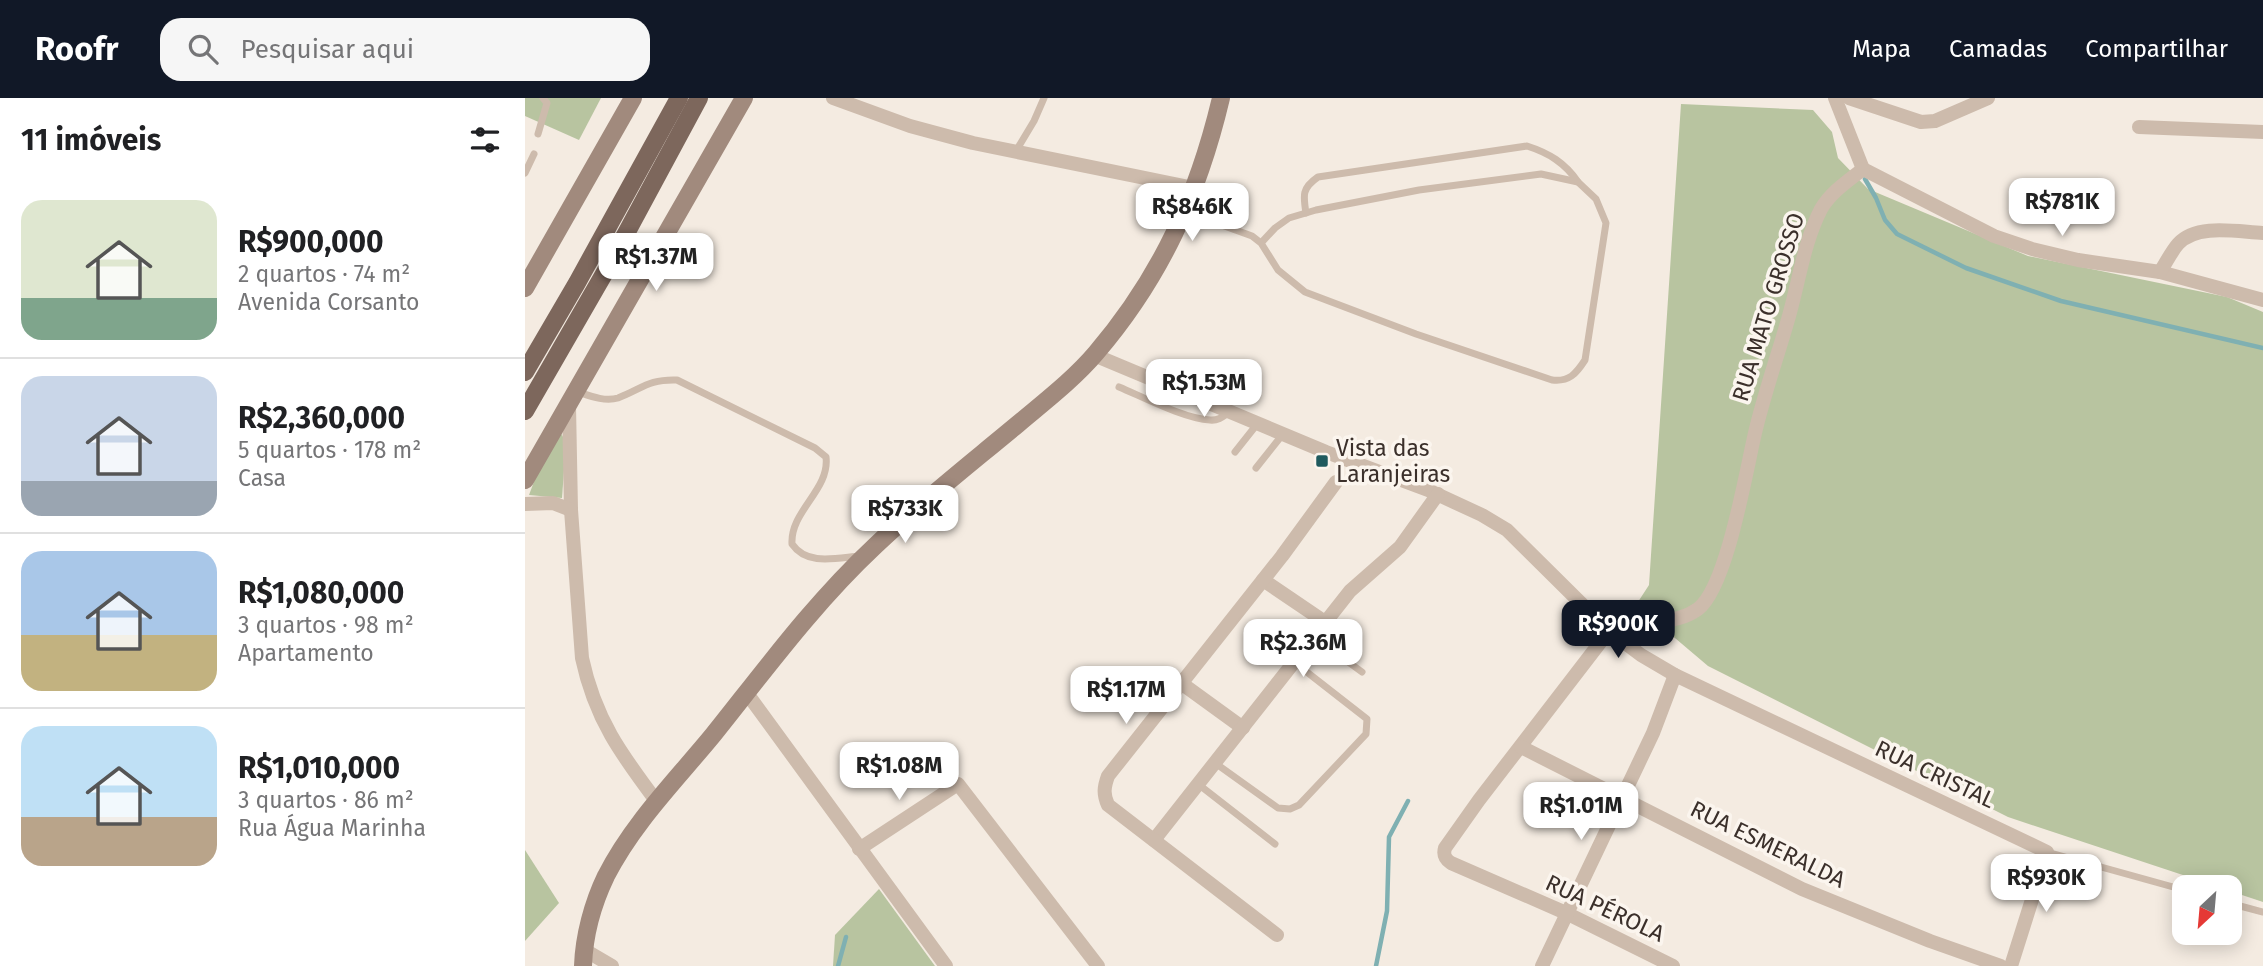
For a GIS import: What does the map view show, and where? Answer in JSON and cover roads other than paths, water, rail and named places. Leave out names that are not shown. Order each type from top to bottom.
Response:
[{"type":"main road","points":[[525,372],[679,98]]},
{"type":"main road","points":[[525,411],[608,267],[699,98]]},
{"type":"street","points":[[525,480],[744,98]]},
{"type":"street","points":[[833,98],[910,126],[973,144],[1194,188]]},
{"type":"street","points":[[611,966],[583,958],[605,878],[618,855],[657,802],[802,623],[865,556],[1094,355],[1147,286],[1186,212],[1221,98]]},
{"type":"street","points":[[1835,98],[1863,169],[1994,236],[2078,260],[2160,272],[2263,300]]},
{"type":"street","points":[[1849,98],[1921,122],[1935,121],[1988,98]]},
{"type":"street","points":[[525,288],[628,102]]},
{"type":"street","points":[[2139,127],[2263,132]]},
{"type":"street","name":"RUA MATO GROSSO","points":[[1589,610],[1640,620],[1677,618],[1699,608],[1713,588],[1728,548],[1756,430],[1806,249],[1822,208],[1835,191],[1863,169]]},
{"type":"street","points":[[2160,272],[2179,243],[2189,236],[2204,231],[2263,233]]},
{"type":"street","name":"RUA CRISTAL","points":[[1094,355],[1438,494],[1482,515],[1507,530],[1609,631],[1641,655],[1675,675],[2047,852]]},
{"type":"street","points":[[573,399],[571,510],[580,638],[587,681],[616,747],[657,802]]},
{"type":"street","points":[[1277,935],[1108,805],[1104,786],[1108,776],[1263,580],[1336,482]]},
{"type":"street","points":[[1154,840],[1350,591],[1400,547],[1438,494]]},
{"type":"street","points":[[525,504],[553,503],[571,510]]},
{"type":"street","points":[[1263,580],[1325,622]]},
{"type":"street","points":[[1521,747],[1609,631]]},
{"type":"street","points":[[1542,966],[1653,733],[1675,675]]},
{"type":"street","points":[[1181,684],[1243,728]]},
{"type":"street","points":[[746,692],[946,966]]},
{"type":"street","name":"RUA ESMERALDA","points":[[1521,747],[1802,889],[1930,941],[2001,966]]},
{"type":"street","name":"RUA PÉROLA","points":[[1521,747],[1479,800],[1444,854],[1451,863],[1566,913],[1674,966]]},
{"type":"street","points":[[859,849],[958,784],[1098,966]]},
{"type":"street","points":[[2011,966],[2047,852]]},
{"type":"lane","points":[[538,134],[547,103],[543,98]]},
{"type":"lane","points":[[1016,151],[1044,98]]},
{"type":"lane","points":[[1186,212],[1237,229],[1261,243],[1278,270],[1305,292],[1416,334],[1552,380],[1562,381],[1575,375],[1585,360],[1606,223],[1596,199],[1569,169],[1546,152],[1527,146],[1318,177],[1308,184],[1304,198],[1306,213]]},
{"type":"lane","points":[[525,173],[534,154]]},
{"type":"lane","points":[[1261,243],[1289,218],[1419,190],[1542,174],[1578,182]]},
{"type":"lane","points":[[573,399],[615,399],[654,381],[677,380],[815,447],[826,457],[827,467],[794,525],[792,544],[797,552],[807,558],[865,556]]},
{"type":"lane","points":[[1119,387],[1211,421],[1231,412]]},
{"type":"lane","points":[[1235,452],[1258,423]]},
{"type":"lane","points":[[1256,468],[1284,434]]},
{"type":"lane","points":[[1313,637],[1362,672]]},
{"type":"lane","points":[[1215,763],[1278,808],[1290,809],[1299,805],[1366,734],[1367,719],[1294,662]]},
{"type":"lane","points":[[1198,784],[1275,844]]},
{"type":"lane","name":"RUA CRISTAL","points":[[2047,852],[2172,887]]},
{"type":"lane","points":[[2242,906],[2263,912]]},
{"type":"waterway","points":[[1865,179],[1885,220],[1897,234],[1966,268],[2061,301],[2263,348]]},
{"type":"waterway","points":[[1376,966],[1387,911],[1389,837],[1408,801]]},
{"type":"waterway","points":[[838,966],[846,937]]},
{"type":"place","name":"Vista das Laranjeiras","points":[[1322,461]]}]
